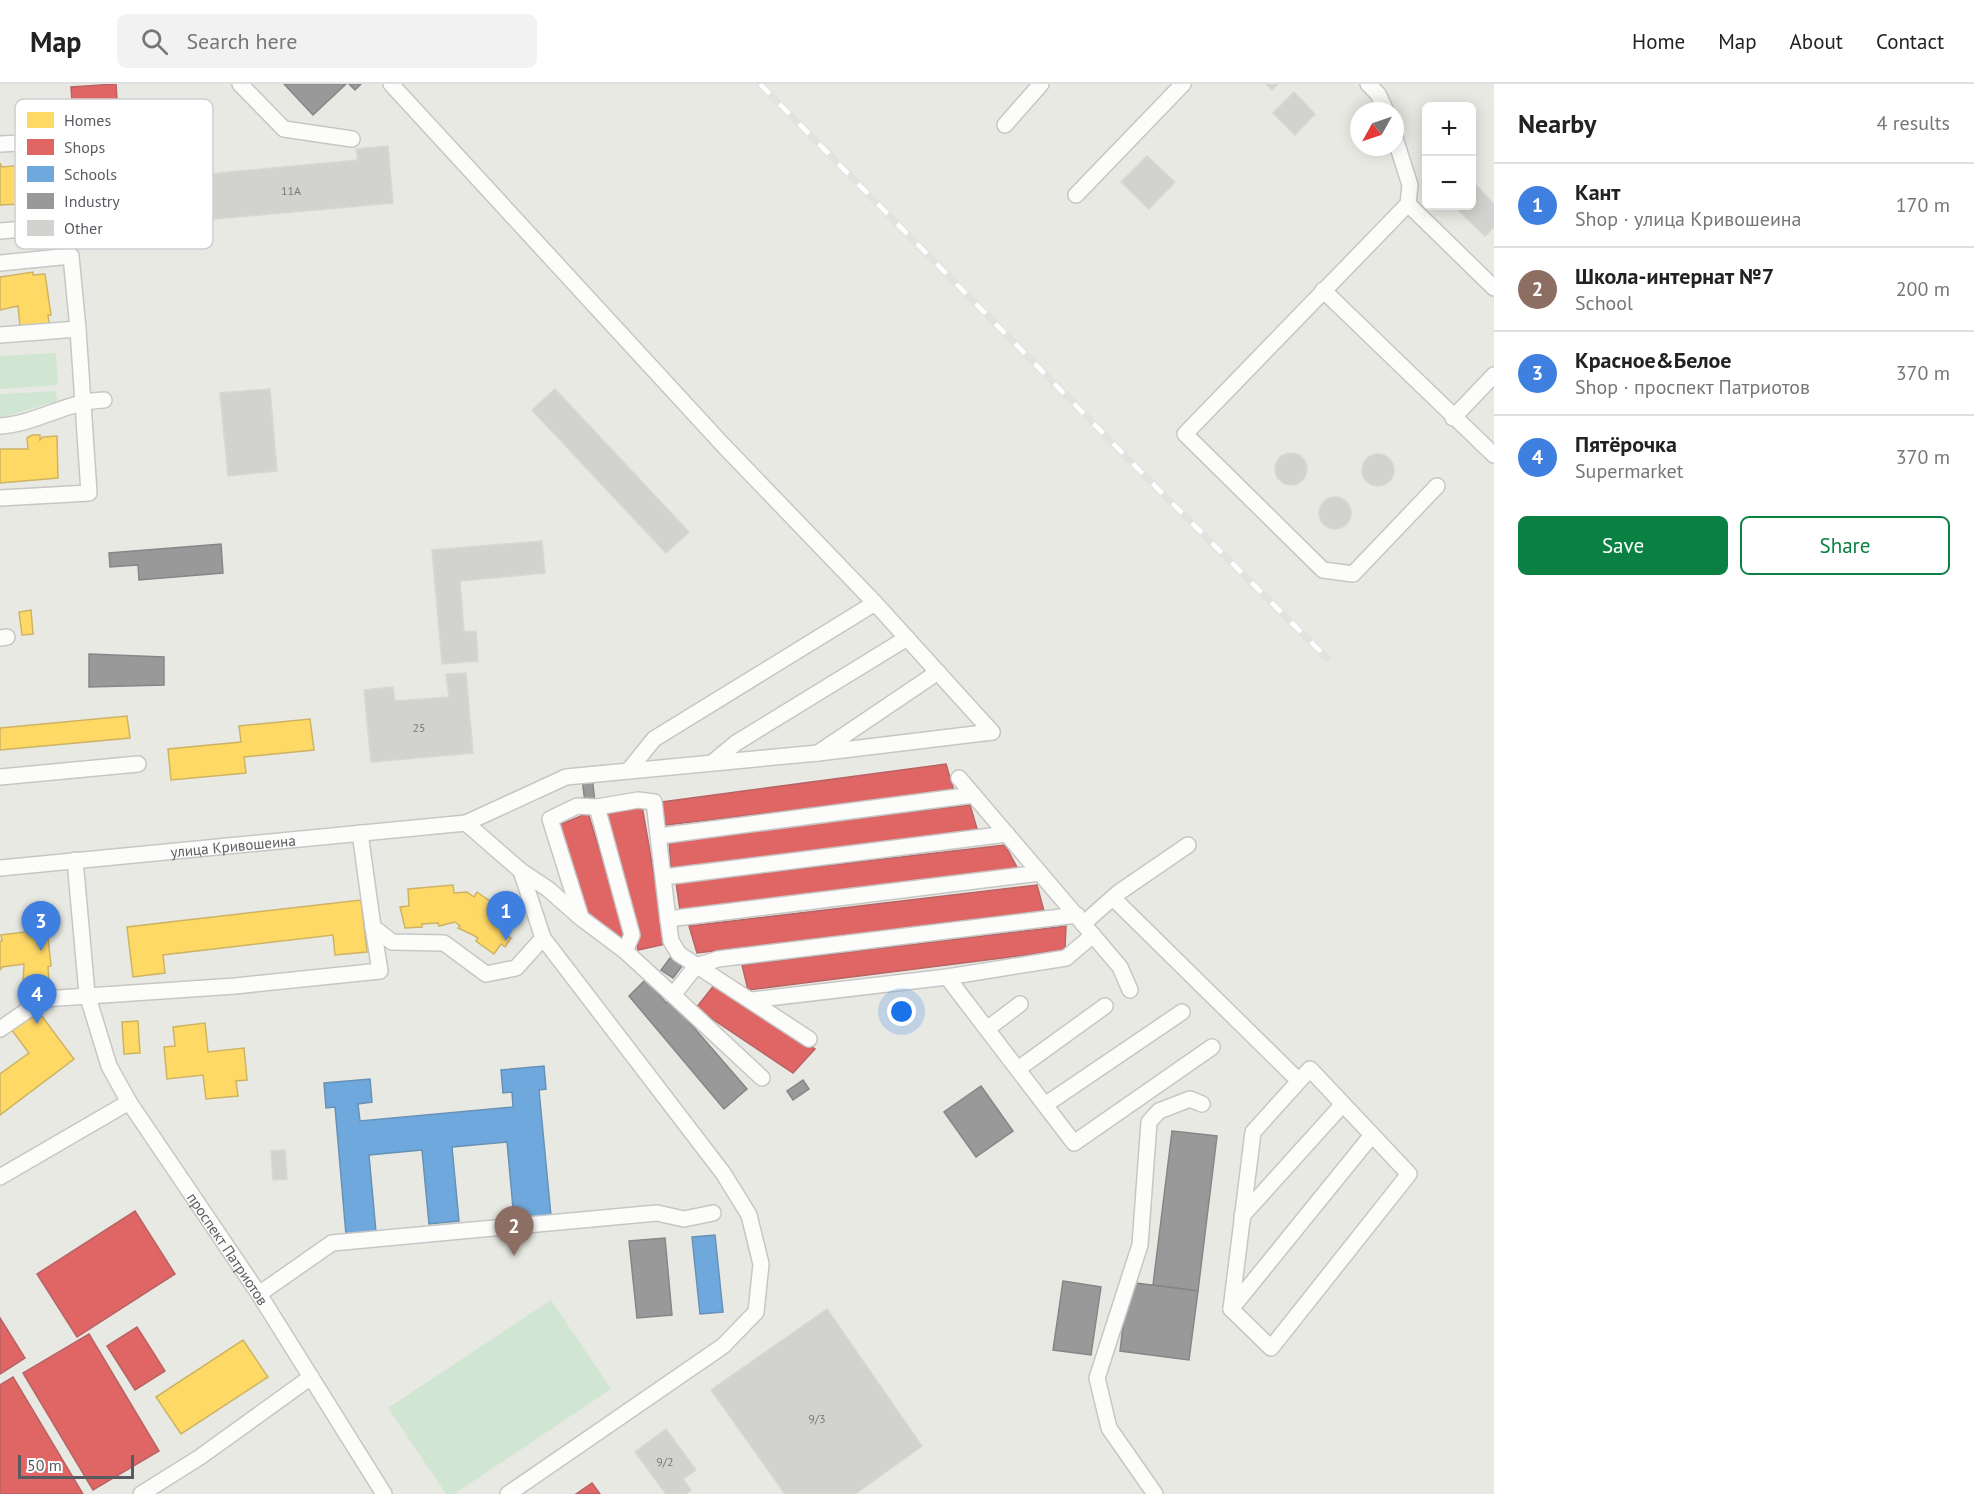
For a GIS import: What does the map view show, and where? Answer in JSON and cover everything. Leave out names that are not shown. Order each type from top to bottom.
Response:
[{"type":"street","points":[[240,84],[284,129],[352,139]]},
{"type":"street","points":[[391,84],[723,445],[939,672],[818,753]]},
{"type":"street","points":[[1005,125],[1041,84]]},
{"type":"street","points":[[1077,195],[1183,84]]},
{"type":"street","points":[[1368,84],[1378,94],[1382,102]]},
{"type":"street","points":[[0,144],[15,143]]},
{"type":"street","points":[[1401,156],[1410,185],[1408,204],[1185,434],[1323,570],[1353,574],[1437,486]]},
{"type":"street","points":[[1408,204],[1494,288]]},
{"type":"street","points":[[0,231],[15,230]]},
{"type":"street","points":[[0,263],[71,256],[89,493],[0,498]]},
{"type":"street","points":[[1323,290],[1453,418],[1494,455]]},
{"type":"street","points":[[0,335],[78,329]]},
{"type":"street","points":[[1453,418],[1494,375]]},
{"type":"street","points":[[0,426],[18,425],[83,401],[104,400]]},
{"type":"street","points":[[629,770],[654,739],[875,603]]},
{"type":"street","points":[[713,762],[736,744],[907,638]]},
{"type":"street","name":"улица Кривошеина","points":[[0,868],[466,823],[566,777],[818,753],[992,732],[939,672]]},
{"type":"street","points":[[0,777],[138,765]]},
{"type":"street","points":[[958,778],[1120,966],[1130,990]]},
{"type":"street","points":[[659,836],[973,795]]},
{"type":"street","points":[[581,918],[550,819],[577,806],[597,807],[638,800],[654,802],[668,919],[672,941],[679,954],[809,1039]]},
{"type":"street","points":[[597,807],[632,935],[625,951]]},
{"type":"street","points":[[466,823],[521,872],[548,889],[581,918],[625,951],[762,1078]]},
{"type":"street","points":[[0,1029],[44,999],[87,994],[235,986],[380,971],[360,833]]},
{"type":"street","points":[[664,877],[1007,834]]},
{"type":"street","points":[[752,1000],[947,977],[1066,958],[1084,925],[1113,898],[1188,845]]},
{"type":"street","name":"проспект Патриотов","points":[[75,860],[87,994],[109,1066],[129,1102],[259,1294],[384,1494]]},
{"type":"street","points":[[508,1494],[723,1346],[756,1312],[761,1264],[749,1215],[723,1173],[543,938],[521,872]]},
{"type":"street","points":[[668,919],[1040,873]]},
{"type":"street","points":[[1113,898],[1299,1080]]},
{"type":"street","points":[[673,995],[696,966],[718,959],[1084,925]]},
{"type":"street","points":[[373,927],[392,942],[444,943],[486,974],[516,968],[543,938]]},
{"type":"street","points":[[947,977],[1074,1143],[1212,1047]]},
{"type":"street","points":[[987,1029],[1020,1004]]},
{"type":"street","points":[[1018,1069],[1105,1006]]},
{"type":"street","points":[[1045,1105],[1182,1012]]},
{"type":"street","points":[[1310,1069],[1409,1174],[1272,1348],[1231,1309],[1253,1132],[1310,1069]]},
{"type":"street","points":[[1155,1494],[1109,1428],[1097,1378],[1140,1245],[1149,1122],[1159,1111],[1190,1099],[1202,1104]]},
{"type":"street","points":[[0,1177],[129,1102]]},
{"type":"street","points":[[1242,1216],[1343,1104]]},
{"type":"street","points":[[1231,1309],[1372,1135]]},
{"type":"street","points":[[259,1294],[332,1243],[657,1213],[684,1219],[713,1214]]},
{"type":"street","points":[[141,1494],[200,1457],[311,1377]]},
{"type":"green space","points":[[56,353],[58,385],[0,389],[0,356]]},
{"type":"green space","points":[[56,391],[57,401],[0,418],[0,394]]},
{"type":"green space","points":[[551,1300],[611,1389],[454,1494],[446,1494],[388,1408]]},
{"type":"building: Homes","points":[[0,163],[2,167],[15,166],[15,204],[0,205]]},
{"type":"building: Homes","points":[[33,272],[33,275],[45,274],[51,315],[48,315],[49,324],[29,328],[28,325],[20,326],[18,306],[0,310],[0,277]]},
{"type":"building: Homes","points":[[40,435],[40,440],[43,437],[57,436],[58,478],[0,483],[0,449],[28,449],[27,438]]},
{"type":"building: Homes","points":[[31,610],[33,634],[22,635],[19,612]]},
{"type":"building: Homes","points":[[127,716],[130,738],[0,750],[0,728]]},
{"type":"building: Homes","points":[[310,719],[314,750],[244,757],[246,773],[171,780],[168,749],[241,742],[239,726]]},
{"type":"building: Homes","points":[[453,885],[454,893],[467,892],[474,897],[477,892],[517,920],[503,933],[511,938],[505,947],[501,944],[494,954],[476,941],[478,938],[458,928],[460,926],[455,922],[439,926],[438,923],[405,928],[400,907],[409,906],[408,889]]},
{"type":"building: Homes","points":[[361,900],[367,952],[335,955],[333,935],[163,955],[165,973],[133,977],[127,927]]},
{"type":"building: Homes","points":[[33,931],[34,938],[48,937],[51,966],[48,967],[49,980],[23,983],[24,964],[2,967],[0,970],[1,935]]},
{"type":"building: Homes","points":[[35,1007],[74,1059],[0,1115],[0,1074],[29,1053],[8,1025]]},
{"type":"building: Homes","points":[[138,1021],[140,1053],[124,1054],[122,1022]]},
{"type":"building: Homes","points":[[205,1023],[208,1052],[244,1048],[247,1080],[236,1081],[238,1096],[206,1099],[203,1075],[167,1079],[164,1047],[175,1046],[173,1027]]},
{"type":"building: Homes","points":[[243,1340],[268,1377],[181,1434],[156,1397]]},
{"type":"building: Shops","points":[[116,84],[117,99],[72,99],[71,87]]},
{"type":"building: Shops","points":[[946,764],[954,791],[666,825],[662,802]]},
{"type":"building: Shops","points":[[970,805],[978,832],[671,869],[669,840]]},
{"type":"building: Shops","points":[[642,806],[666,944],[638,950],[604,813]]},
{"type":"building: Shops","points":[[588,813],[626,934],[617,939],[584,919],[557,826]]},
{"type":"building: Shops","points":[[1005,845],[1018,869],[680,910],[676,883]]},
{"type":"building: Shops","points":[[1037,885],[1044,911],[697,953],[689,926]]},
{"type":"building: Shops","points":[[1066,926],[1065,950],[748,990],[742,965]]},
{"type":"building: Shops","points":[[715,984],[815,1049],[793,1073],[696,1008]]},
{"type":"building: Shops","points":[[135,1211],[175,1274],[77,1337],[37,1274]]},
{"type":"building: Shops","points":[[0,1318],[25,1358],[0,1374]]},
{"type":"building: Shops","points":[[137,1327],[165,1371],[135,1390],[107,1346]]},
{"type":"building: Shops","points":[[89,1334],[159,1451],[93,1490],[23,1373]]},
{"type":"building: Shops","points":[[13,1377],[83,1494],[0,1494],[0,1385]]},
{"type":"building: Shops","points":[[592,1483],[600,1494],[576,1494]]},
{"type":"building: Schools","points":[[544,1066],[546,1089],[539,1090],[551,1216],[514,1219],[507,1142],[452,1147],[459,1221],[429,1224],[422,1150],[369,1155],[376,1232],[346,1235],[335,1107],[326,1108],[324,1083],[370,1079],[372,1102],[358,1104],[360,1121],[513,1107],[512,1092],[503,1093],[501,1070]]},
{"type":"building: Schools","points":[[715,1235],[723,1312],[700,1314],[692,1237]]},
{"type":"building: Industry","points":[[284,84],[346,84],[313,115]]},
{"type":"building: Industry","points":[[349,84],[361,84],[355,90]]},
{"type":"building: Industry","points":[[221,544],[223,573],[139,580],[138,565],[110,567],[109,553]]},
{"type":"building: Industry","points":[[89,654],[164,657],[164,685],[89,687]]},
{"type":"building: Industry","points":[[592,777],[595,802],[585,803],[582,778]]},
{"type":"building: Industry","points":[[670,958],[682,966],[673,978],[661,970]]},
{"type":"building: Industry","points":[[646,979],[666,1003],[670,1000],[747,1089],[724,1109],[629,996]]},
{"type":"building: Industry","points":[[803,1080],[809,1089],[793,1100],[787,1091]]},
{"type":"building: Industry","points":[[981,1086],[1013,1131],[976,1157],[944,1112]]},
{"type":"building: Industry","points":[[1172,1131],[1217,1136],[1198,1291],[1153,1285]]},
{"type":"building: Industry","points":[[665,1238],[672,1315],[637,1318],[629,1241]]},
{"type":"building: Industry","points":[[1063,1281],[1101,1287],[1091,1355],[1053,1350]]},
{"type":"building: Industry","points":[[1128,1282],[1198,1291],[1189,1360],[1120,1351]]},
{"type":"building: Other","points":[[1266,84],[1278,84],[1272,90]]},
{"type":"building: Other","points":[[1294,92],[1315,114],[1295,135],[1273,113]]},
{"type":"building: Other","points":[[388,146],[393,203],[213,219],[213,174],[358,160],[356,149]]},
{"type":"building: Other","points":[[1147,156],[1175,182],[1149,209],[1121,182]]},
{"type":"building: Other","points":[[1476,185],[1494,204],[1494,227],[1485,236],[1458,210],[1476,210]]},
{"type":"building: Other","points":[[270,389],[277,471],[228,476],[220,393]]},
{"type":"building: Other","points":[[555,389],[689,532],[666,553],[532,410]]},
{"type":"building: Other","points":[[1291,453],[1303,457],[1307,469],[1303,481],[1291,485],[1279,481],[1275,469],[1279,457]]},
{"type":"building: Other","points":[[1378,454],[1390,458],[1394,470],[1390,482],[1378,486],[1366,482],[1362,470],[1366,458]]},
{"type":"building: Other","points":[[1335,497],[1347,501],[1351,513],[1347,525],[1335,529],[1323,525],[1319,513],[1323,501]]},
{"type":"building: Other","points":[[542,541],[545,573],[460,581],[464,632],[476,631],[478,661],[442,664],[432,550]]},
{"type":"building: Other","points":[[466,673],[473,753],[371,762],[364,690],[393,687],[395,701],[449,697],[446,674]]},
{"type":"building: Other","points":[[285,1150],[287,1179],[273,1180],[271,1151]]},
{"type":"building: Other","points":[[827,1309],[922,1446],[855,1494],[785,1494],[711,1390]]},
{"type":"building: Other","points":[[666,1429],[696,1470],[683,1479],[691,1490],[686,1494],[666,1494],[635,1452]]},
{"type":"railway","points":[[760,84],[1327,658]]},
{"type":"place","name":"Кант","points":[[506,941]]},
{"type":"place","name":"Красное&Белое","points":[[41,951]]},
{"type":"place","name":"Пятёрочка","points":[[37,1024]]},
{"type":"place","name":"Школа-интернат №7","points":[[514,1256]]}]
